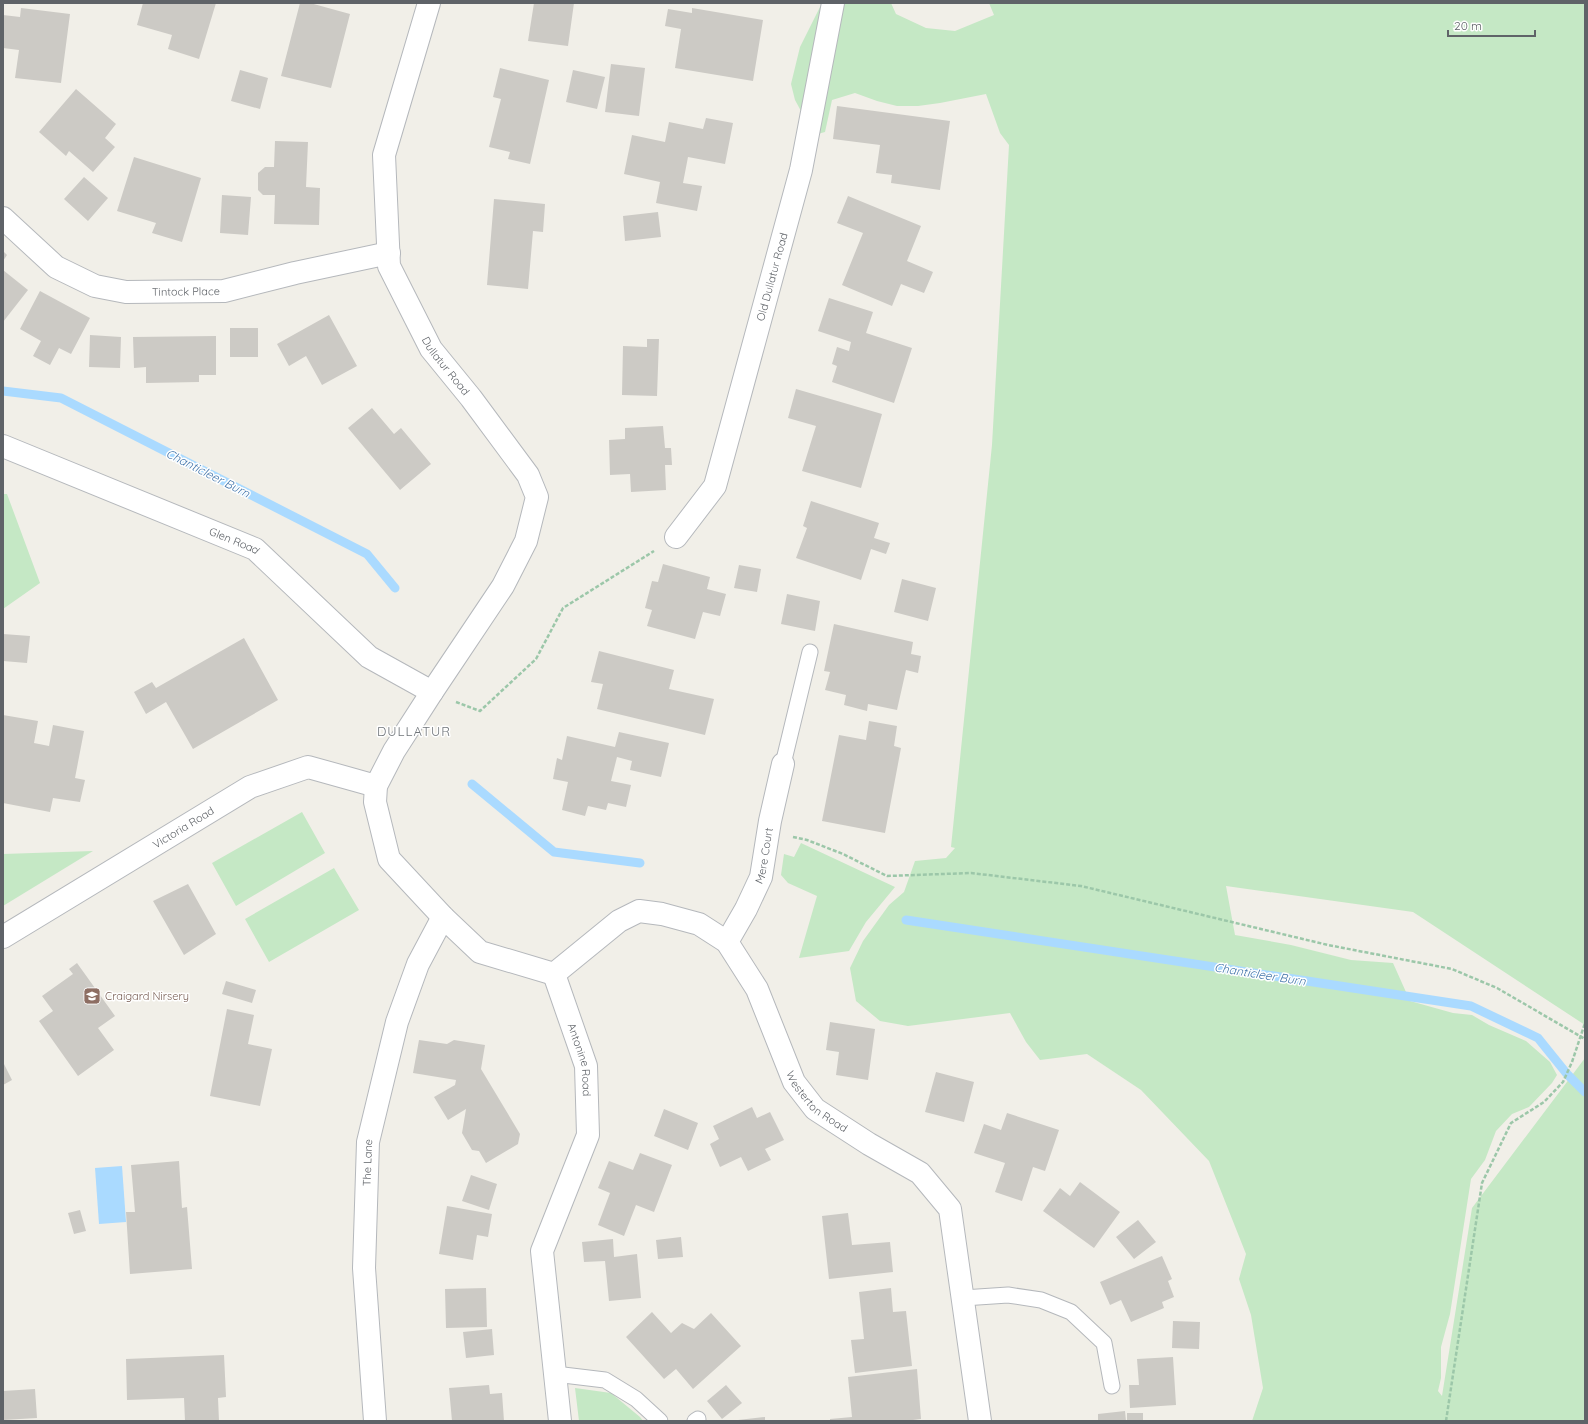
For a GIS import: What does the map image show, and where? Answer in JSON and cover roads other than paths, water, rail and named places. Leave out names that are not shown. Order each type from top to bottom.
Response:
[{"type":"street","name":"Dullatur Road","points":[[376,786],[394,751],[503,586],[526,541],[537,497],[528,475],[471,398],[431,349],[389,266],[384,155],[429,3]]},
{"type":"street","name":"Old Dullatur Road","points":[[676,537],[715,486],[801,170],[833,3]]},
{"type":"street","name":"Tintock Place","points":[[3,218],[56,267],[95,286],[126,292],[224,291],[295,273],[389,253]]},
{"type":"street","name":"Glen Road","points":[[3,446],[255,549],[369,657],[432,692]]},
{"type":"street","name":"Mere Court","points":[[727,942],[746,909],[761,877],[768,833],[784,764]]},
{"type":"street","name":"Victoria Road","points":[[3,937],[250,787],[308,767],[376,786]]},
{"type":"street","points":[[376,786],[375,802],[389,859],[443,917],[480,952],[554,974]]},
{"type":"street","name":"Westerton Road","points":[[554,974],[619,921],[639,911],[662,914],[699,924],[727,942],[758,989],[794,1082],[815,1109],[869,1144],[920,1173],[950,1209],[980,1421]]},
{"type":"street","name":"The Lane","points":[[375,1421],[364,1268],[368,1142],[397,1022],[418,964],[443,917]]},
{"type":"street","name":"Antonine Road","points":[[554,974],[586,1066],[588,1135],[542,1251],[560,1421]]},
{"type":"lane","points":[[784,764],[810,652]]},
{"type":"lane","points":[[963,1298],[1008,1295],[1041,1300],[1072,1312],[1104,1343],[1112,1386]]},
{"type":"lane","points":[[555,1374],[605,1380],[636,1400],[660,1421]]},
{"type":"water","points":[[122,1166],[126,1222],[99,1224],[95,1168]]},
{"type":"waterway","name":"Chanticleer Burn","points":[[3,391],[61,398],[367,554],[395,588]]},
{"type":"waterway","name":"Chanticleer Burn","points":[[472,784],[554,852],[640,863]]},
{"type":"waterway","name":"Chanticleer Burn","points":[[906,920],[1471,1006],[1538,1038],[1567,1074],[1585,1092]]},
{"type":"place","name":"Craigard Nirsery","points":[[92,996]]},
{"type":"district","name":"DULLATUR","points":[[414,731]]}]
